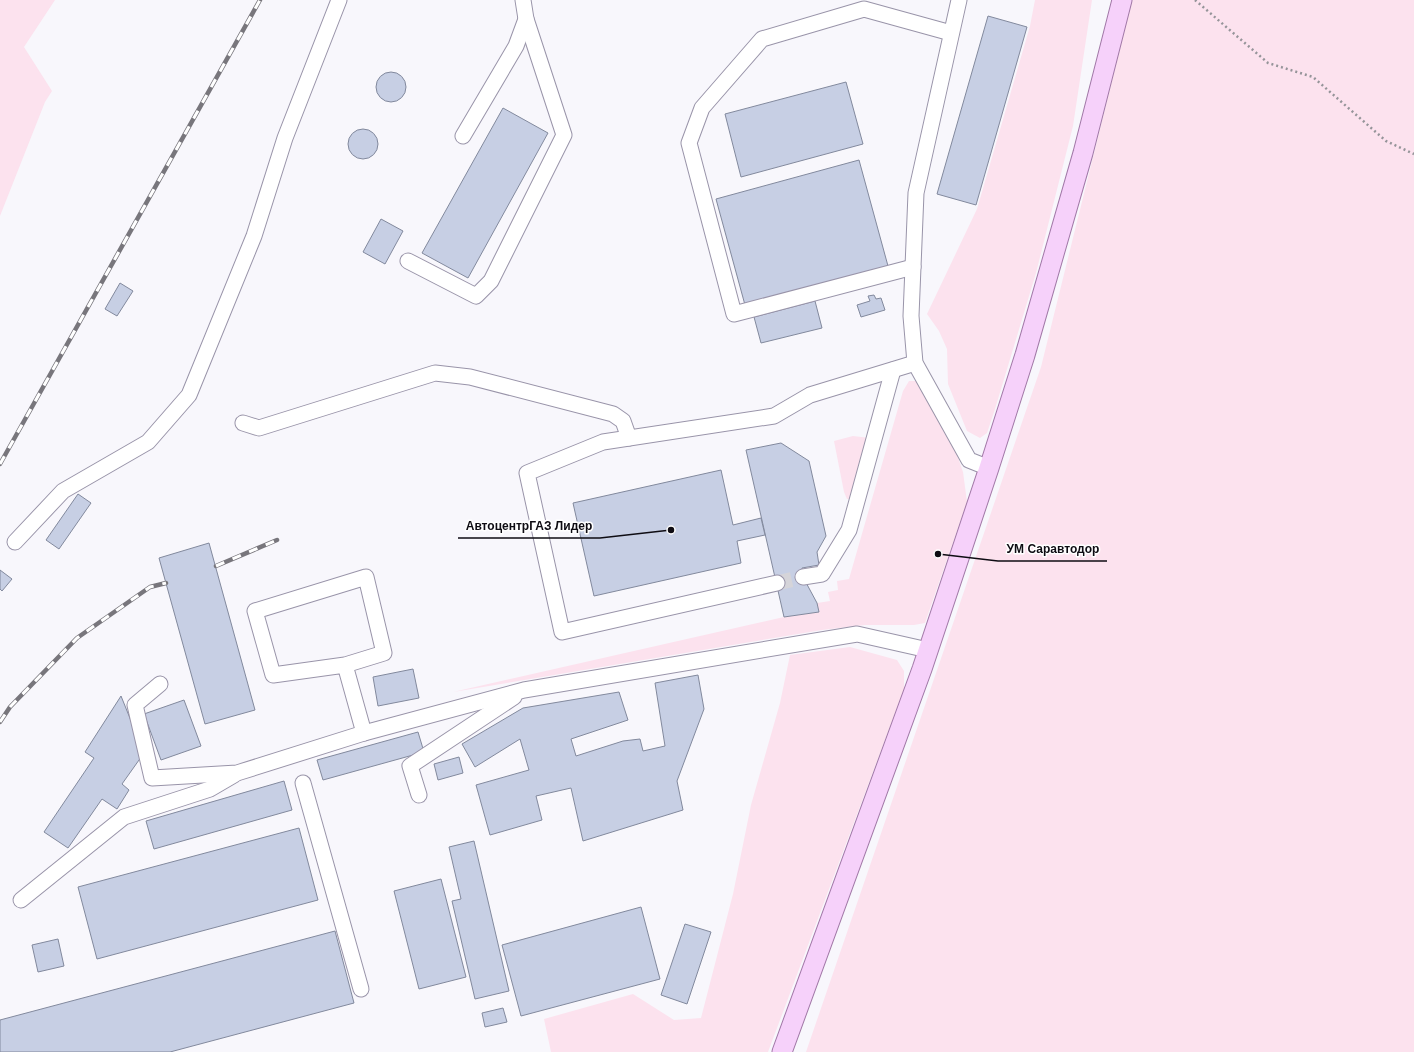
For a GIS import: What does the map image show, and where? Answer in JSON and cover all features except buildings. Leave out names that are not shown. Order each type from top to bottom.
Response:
[{"type":"main road","points":[[782,1052],[928,650],[989,468],[1025,355],[1083,153],[1122,0]]},
{"type":"street","points":[[15,542],[63,491],[148,442],[189,395],[254,236],[285,138],[339,0]]},
{"type":"street","points":[[408,261],[476,296],[490,281],[564,135],[526,19],[523,0]]},
{"type":"street","points":[[959,0],[916,193],[911,316],[914,363],[969,460],[989,468]]},
{"type":"street","points":[[913,267],[734,314],[689,143],[702,108],[762,39],[864,9],[952,33]]},
{"type":"street","points":[[463,136],[516,46],[526,19]]},
{"type":"street","points":[[777,583],[562,632],[527,473],[603,442],[774,416],[810,395],[914,363]]},
{"type":"street","points":[[803,577],[822,574],[849,530],[893,370]]},
{"type":"street","points":[[243,423],[259,428],[435,373],[470,377],[613,414],[623,421],[629,438]]},
{"type":"street","points":[[366,577],[384,653],[345,665],[273,675],[254,611],[366,577]]},
{"type":"street","points":[[20,900],[124,817],[210,789],[237,773],[364,733],[524,690],[857,634],[928,650]]},
{"type":"street","points":[[345,665],[364,733]]},
{"type":"street","points":[[160,684],[135,705],[152,778],[237,773]]},
{"type":"street","points":[[419,795],[410,766],[524,690]]},
{"type":"street","points":[[303,783],[362,989]]},
{"type":"path","points":[[1195,0],[1268,63],[1313,77],[1386,141],[1414,154]]},
{"type":"shaded area","points":[[0,0],[55,0],[24,47],[52,91],[45,102],[0,216]]},
{"type":"shaded area","points":[[1035,0],[1092,0],[1073,126],[1036,273],[987,433],[980,438],[967,431],[948,384],[947,349],[939,331],[927,314],[977,209],[1030,26]]},
{"type":"shaded area","points":[[1132,0],[1414,0],[1414,1052],[806,1052],[1041,367]]},
{"type":"shaded area","points":[[909,381],[921,381],[938,400],[963,472],[967,502],[925,623],[914,625],[865,625],[822,630],[453,692],[784,617],[818,612],[817,603],[830,601],[828,592],[838,590],[837,581],[849,579],[903,391]]},
{"type":"shaded area","points":[[853,436],[870,438],[852,499],[847,499],[844,492],[834,441]]},
{"type":"shaded area","points":[[850,647],[897,660],[904,671],[904,689],[768,1052],[551,1052],[544,1019],[633,994],[674,1020],[701,1018],[733,894],[751,805],[780,703],[790,655]]},
{"type":"tunnel","points":[[777,583],[803,577]]},
{"type":"railway","points":[[0,464],[260,0]]},
{"type":"railway","points":[[216,566],[277,540]]},
{"type":"railway","points":[[0,722],[10,707],[77,638],[150,587],[166,583]]},
{"type":"place","name":"АвтоцентрГАЗ Лидер","points":[[671,530]]},
{"type":"place","name":"УМ Саравтодор","points":[[938,554]]}]
